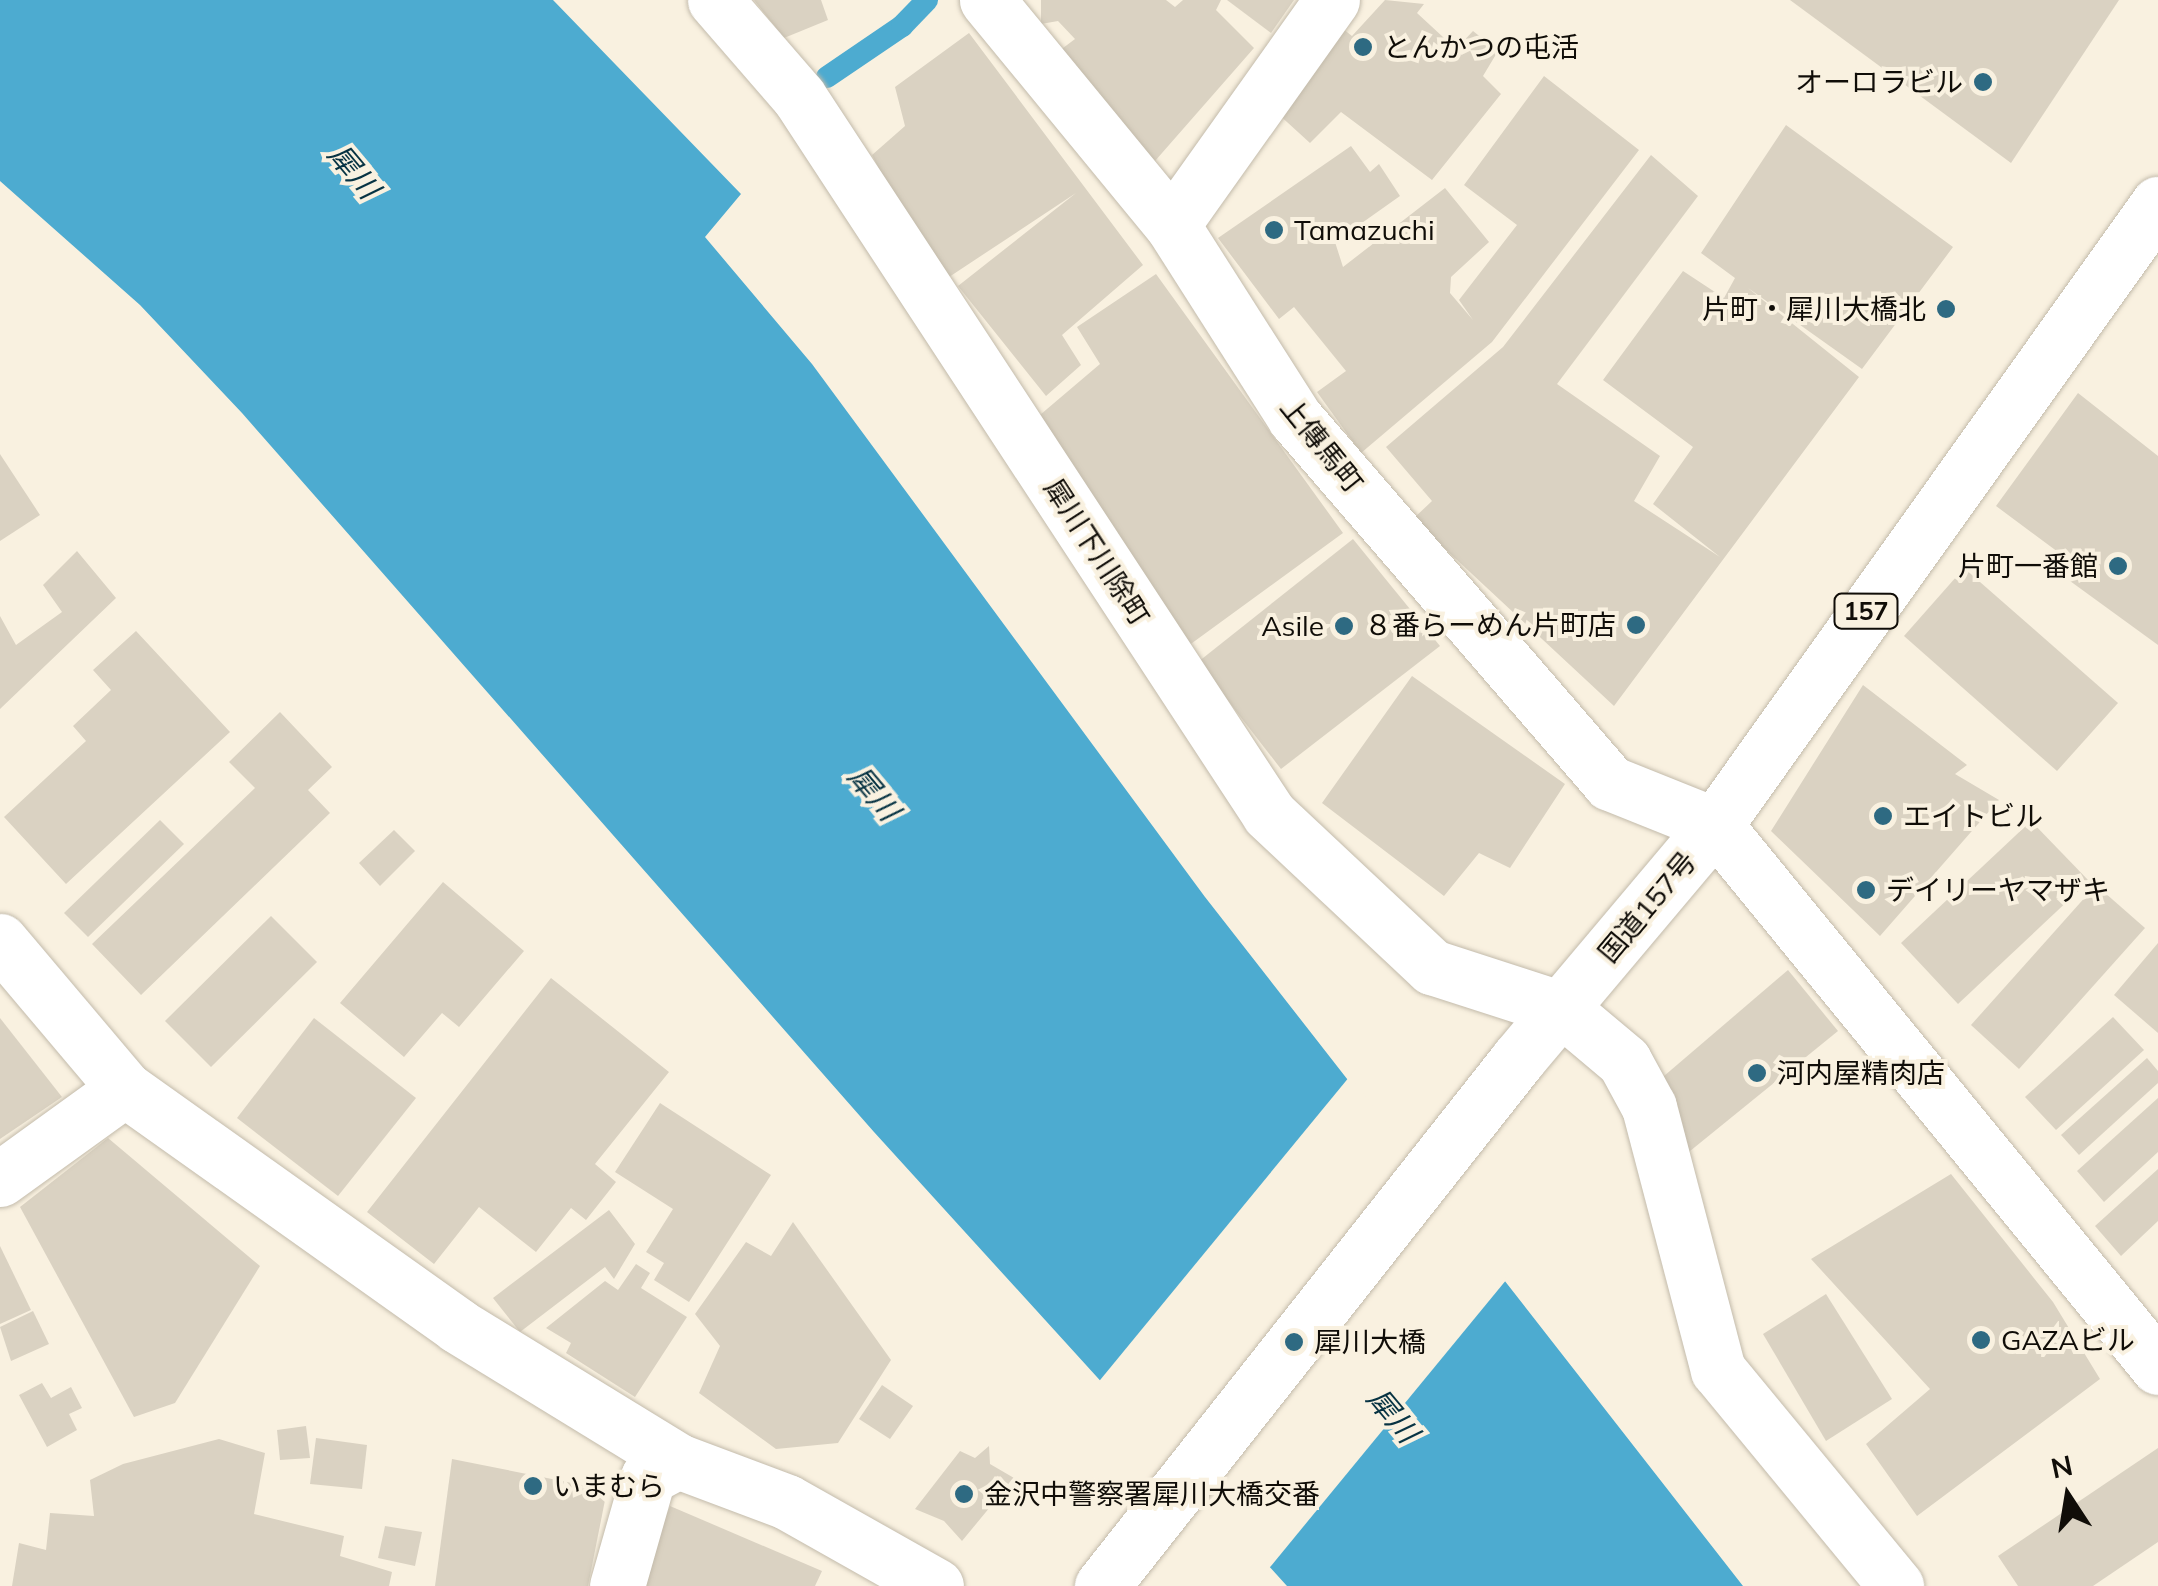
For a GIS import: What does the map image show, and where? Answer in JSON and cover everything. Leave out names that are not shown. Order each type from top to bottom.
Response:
[{"type":"main road","name":"犀川下川除町","points":[[715,0],[799,97],[1269,814],[1432,967],[1562,1009]]},
{"type":"main road","name":"上傳馬町","points":[[987,0],[1172,225],[1295,418],[1610,782],[1715,826]]},
{"type":"main road","points":[[1172,225],[1332,0]]},
{"type":"main road","name":"国道157号","points":[[1102,1586],[1518,1059],[1715,826],[2158,204]]},
{"type":"main road","points":[[1715,826],[2158,1367]]},
{"type":"main road","points":[[0,941],[125,1089],[458,1326],[678,1461],[787,1502],[936,1586]]},
{"type":"main road","points":[[1562,1009],[1624,1061],[1649,1106],[1718,1370],[1896,1586]]},
{"type":"main road","points":[[0,1179],[125,1089]]},
{"type":"main road","points":[[617,1586],[648,1476],[678,1461]]},
{"type":"water","name":"犀川","points":[[0,0],[553,0],[741,194],[705,237],[812,364],[1205,897],[1743,1586],[1287,1586],[874,1132],[242,413],[140,305],[0,181]]},
{"type":"pier","points":[[1350,1076],[1507,1279],[1266,1572],[1096,1385]]},
{"type":"building","points":[[754,0],[821,0],[828,20],[784,38]]},
{"type":"building","points":[[1041,0],[1166,0],[1175,7],[1183,0],[1221,0],[1216,10],[1254,48],[1155,161],[1059,51],[1075,39],[1058,21],[1041,24]]},
{"type":"building","points":[[1227,0],[1294,0],[1271,33]]},
{"type":"building","points":[[1385,0],[1424,4],[1417,13],[1456,49],[1473,31],[1498,51],[1483,76],[1501,94],[1432,180],[1341,112],[1310,143],[1276,112],[1338,25],[1352,36]]},
{"type":"building","name":"オーロラビル","points":[[1790,0],[2119,0],[2011,163]]},
{"type":"building","points":[[969,33],[1143,265],[1062,335],[1081,365],[1046,396],[958,286],[1076,193],[937,285],[872,155],[905,126],[895,87]]},
{"type":"building","points":[[1544,76],[1639,150],[1492,342],[1361,453],[1317,392],[1346,371],[1294,307],[1279,319],[1218,238],[1351,146],[1370,172],[1379,164],[1400,196],[1335,242],[1343,267],[1445,188],[1489,242],[1451,277],[1450,293],[1473,320],[1459,300],[1517,225],[1464,185]]},
{"type":"building","points":[[1786,125],[1953,247],[1862,369],[1748,288],[1859,377],[1614,706],[1413,519],[1432,501],[1386,447],[1503,347],[1651,155],[1698,196],[1557,384],[1660,456],[1634,501],[1720,557],[1653,504],[1693,447],[1603,380],[1683,271],[1724,298],[1735,278],[1701,253]]},
{"type":"building","points":[[1156,274],[1343,533],[1188,646],[1027,426],[1100,364],[1077,327]]},
{"type":"building","name":"片町一番館","points":[[2078,393],[2158,456],[2158,645],[2048,565],[2058,552],[1996,506]]},
{"type":"building","points":[[0,454],[40,515],[0,541]]},
{"type":"building","points":[[1353,539],[1440,646],[1281,769],[1198,662]]},
{"type":"building","points":[[77,551],[116,598],[0,709],[0,616],[16,645],[62,612],[43,585]]},
{"type":"building","points":[[1964,568],[2118,703],[2057,771],[1904,636]]},
{"type":"building","points":[[136,631],[230,732],[66,884],[4,817],[86,741],[73,726],[111,690],[93,670]]},
{"type":"building","points":[[1412,676],[1565,784],[1510,868],[1479,853],[1444,896],[1322,803]]},
{"type":"building","name":"エイトビル","points":[[1863,685],[1967,765],[1955,774],[1999,800],[1880,936],[1771,831]]},
{"type":"building","points":[[280,712],[332,767],[308,790],[330,813],[141,995],[92,944],[255,788],[229,762]]},
{"type":"building","points":[[160,820],[184,844],[88,937],[64,913]]},
{"type":"building","points":[[2031,821],[2089,881],[1958,1004],[1901,943]]},
{"type":"building","points":[[394,830],[415,851],[380,886],[359,863]]},
{"type":"building","points":[[443,882],[524,951],[459,1027],[442,1013],[404,1057],[340,1003]]},
{"type":"building","points":[[2096,885],[2145,928],[2019,1069],[1971,1025]]},
{"type":"building","points":[[271,916],[317,962],[211,1067],[165,1021]]},
{"type":"building","points":[[2158,943],[2158,1033],[2114,995]]},
{"type":"building","points":[[1788,970],[1838,1031],[1679,1160],[1657,1082]]},
{"type":"building","points":[[551,978],[669,1072],[595,1164],[616,1182],[586,1220],[571,1208],[536,1252],[479,1207],[434,1264],[367,1212]]},
{"type":"building","points":[[2113,1017],[2144,1050],[2056,1130],[2025,1097]]},
{"type":"building","points":[[0,1018],[62,1097],[0,1139]]},
{"type":"building","points":[[314,1018],[416,1098],[338,1196],[237,1118]]},
{"type":"building","points":[[2147,1058],[2158,1071],[2158,1083],[2079,1155],[2061,1135]]},
{"type":"building","points":[[2158,1098],[2158,1152],[2104,1202],[2077,1171]]},
{"type":"building","points":[[660,1103],[771,1175],[689,1302],[654,1280],[664,1263],[646,1252],[673,1209],[615,1172]]},
{"type":"building","points":[[108,1138],[260,1266],[175,1403],[134,1417],[20,1207]]},
{"type":"building","points":[[2158,1169],[2158,1221],[2121,1256],[2095,1226]]},
{"type":"building","name":"GAZAビル","points":[[1951,1174],[2053,1302],[2100,1379],[1917,1516],[1866,1444],[1930,1389],[1811,1259]]},
{"type":"building","points":[[609,1210],[635,1244],[614,1279],[605,1267],[520,1332],[493,1298]]},
{"type":"building","points":[[793,1222],[891,1360],[838,1443],[776,1449],[699,1393],[720,1346],[695,1314],[746,1242],[771,1256]]},
{"type":"building","points":[[0,1246],[31,1310],[0,1324]]},
{"type":"building","points":[[636,1264],[650,1273],[641,1288],[687,1317],[635,1397],[566,1353],[571,1343],[546,1328],[605,1281],[618,1290]]},
{"type":"building","points":[[1826,1294],[1892,1399],[1826,1441],[1763,1334]]},
{"type":"building","points":[[33,1311],[49,1344],[11,1361],[0,1327]]},
{"type":"building","points":[[42,1383],[51,1398],[71,1387],[82,1408],[69,1414],[77,1430],[47,1447],[19,1395]]},
{"type":"building","points":[[882,1385],[913,1406],[890,1439],[859,1419]]},
{"type":"building","points":[[306,1426],[310,1458],[280,1460],[277,1430]]},
{"type":"building","points":[[316,1438],[367,1445],[362,1489],[310,1484]]},
{"type":"building","points":[[219,1439],[265,1453],[254,1514],[344,1536],[340,1556],[392,1572],[389,1586],[12,1586],[19,1543],[46,1550],[50,1513],[94,1516],[90,1480],[123,1464]]},
{"type":"building","name":"金沢中警察署犀川大橋交番","points":[[989,1446],[990,1464],[1014,1478],[962,1541],[944,1521],[915,1509],[960,1451],[975,1458]]},
{"type":"building","points":[[2158,1448],[2158,1542],[2093,1586],[2018,1586],[1998,1556]]},
{"type":"building","points":[[452,1459],[607,1490],[588,1586],[435,1586]]},
{"type":"building","points":[[670,1506],[822,1571],[815,1586],[638,1586]]},
{"type":"building","points":[[385,1526],[422,1532],[415,1566],[378,1558]]},
{"type":"waterway","points":[[827,77],[902,26],[927,0]]},
{"type":"place","name":"とんかつの屯活","points":[[1363,47]]},
{"type":"place","name":"オーロラビル","points":[[1983,82]]},
{"type":"place","name":"Tamazuchi","points":[[1274,230]]},
{"type":"place","name":"片町・犀川大橋北","points":[[1946,309]]},
{"type":"place","name":"片町一番館","points":[[2118,566]]},
{"type":"place","name":"８番らーめん片町店","points":[[1636,625]]},
{"type":"place","name":"Asile","points":[[1344,626]]},
{"type":"place","name":"エイトビル","points":[[1883,816]]},
{"type":"place","name":"デイリーヤマザキ","points":[[1866,890]]},
{"type":"place","name":"河内屋精肉店","points":[[1757,1073]]},
{"type":"place","name":"GAZAビル","points":[[1981,1340]]},
{"type":"place","name":"犀川大橋","points":[[1294,1342]]},
{"type":"place","name":"いまむら","points":[[533,1486]]},
{"type":"place","name":"金沢中警察署犀川大橋交番","points":[[964,1494]]}]
